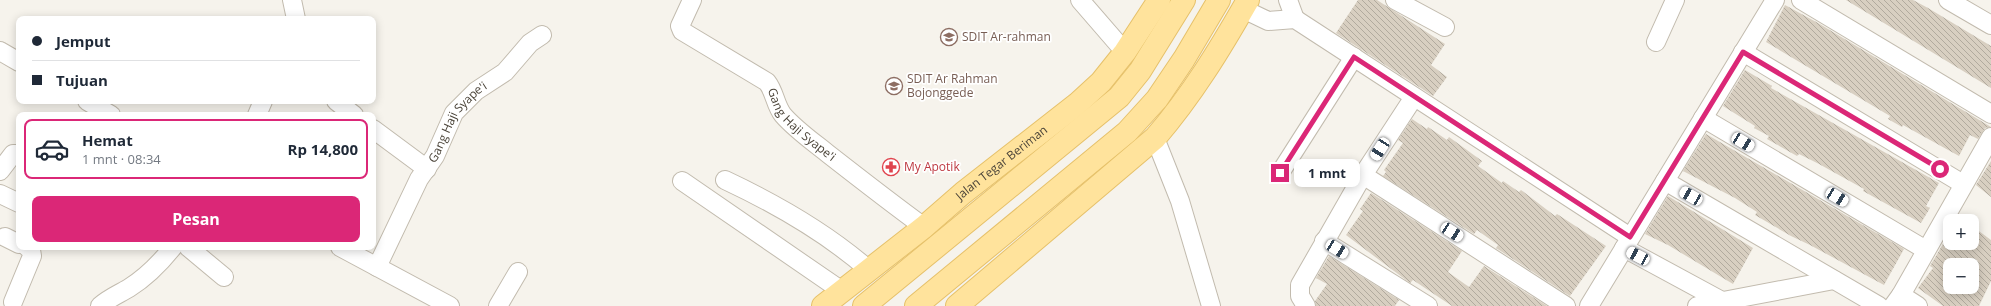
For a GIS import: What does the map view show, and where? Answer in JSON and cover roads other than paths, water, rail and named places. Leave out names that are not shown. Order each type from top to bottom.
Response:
[{"type":"main road","name":"Jalan Tegar Beriman","points":[[823,306],[1077,104],[1101,82],[1126,52],[1159,0]]},
{"type":"main road","name":"Jalan Tegar Beriman","points":[[864,306],[990,201],[1119,97],[1140,71],[1184,0]]},
{"type":"main road","points":[[916,306],[1127,132],[1157,99],[1212,3]]},
{"type":"main road","points":[[962,304],[1028,245],[1155,138],[1179,110],[1206,72],[1246,4]]},
{"type":"main road","points":[[976,184],[990,201]]},
{"type":"main road","points":[[1012,226],[1028,245]]},
{"type":"street","points":[[292,0],[295,16]]},
{"type":"street","name":"Gang Haji Syape'i","points":[[692,0],[680,26],[682,31],[706,47],[767,82],[772,88],[778,106],[788,119],[861,180],[924,227]]},
{"type":"street","points":[[1080,0],[1126,52]]},
{"type":"street","points":[[1288,0],[1294,20]]},
{"type":"street","points":[[1395,0],[1445,27]]},
{"type":"street","points":[[1656,42],[1674,0]]},
{"type":"street","points":[[1589,306],[1775,0]]},
{"type":"street","points":[[1800,0],[1991,114]]},
{"type":"street","points":[[1948,0],[1991,25]]},
{"type":"street","points":[[1246,4],[1268,21],[1294,20],[1354,57],[1627,243],[1720,300]]},
{"type":"street","name":"Gang Haji Syape'i","points":[[376,131],[427,169],[454,113],[476,91],[505,72],[530,43],[542,35]]},
{"type":"street","points":[[0,51],[16,60]]},
{"type":"street","points":[[1743,52],[1963,184]]},
{"type":"street","points":[[1280,173],[1354,57]]},
{"type":"street","points":[[1306,306],[1300,296],[1300,285],[1363,175],[1414,97]]},
{"type":"street","points":[[95,104],[109,109]]},
{"type":"street","points":[[340,104],[350,112]]},
{"type":"street","points":[[1703,118],[1926,250]]},
{"type":"street","points":[[1918,306],[1897,301],[1991,137]]},
{"type":"street","points":[[1155,138],[1180,201],[1211,306]]},
{"type":"street","points":[[0,171],[13,154],[16,154]]},
{"type":"street","points":[[377,267],[419,179],[427,169]]},
{"type":"street","points":[[1363,175],[1566,306]]},
{"type":"street","points":[[725,180],[772,202],[850,253],[869,270]]},
{"type":"street","points":[[682,181],[842,291]]},
{"type":"street","points":[[1665,181],[1879,306]]},
{"type":"street","points":[[0,194],[16,202]]},
{"type":"street","points":[[1324,241],[1428,306]]},
{"type":"street","points":[[12,301],[32,256],[31,250]]},
{"type":"street","points":[[100,306],[108,299],[130,288],[164,258],[171,250]]},
{"type":"street","points":[[192,250],[224,277]]},
{"type":"street","points":[[346,250],[450,306]]},
{"type":"street","points":[[498,306],[518,272]]},
{"type":"street","points":[[1698,306],[1720,300],[1834,280]]},
{"type":"place","name":"SDIT Ar-rahman","points":[[949,37]]},
{"type":"place","name":"SDIT Ar Rahman Bojonggede","points":[[894,86]]},
{"type":"place","name":"My Apotik","points":[[891,167]]}]
